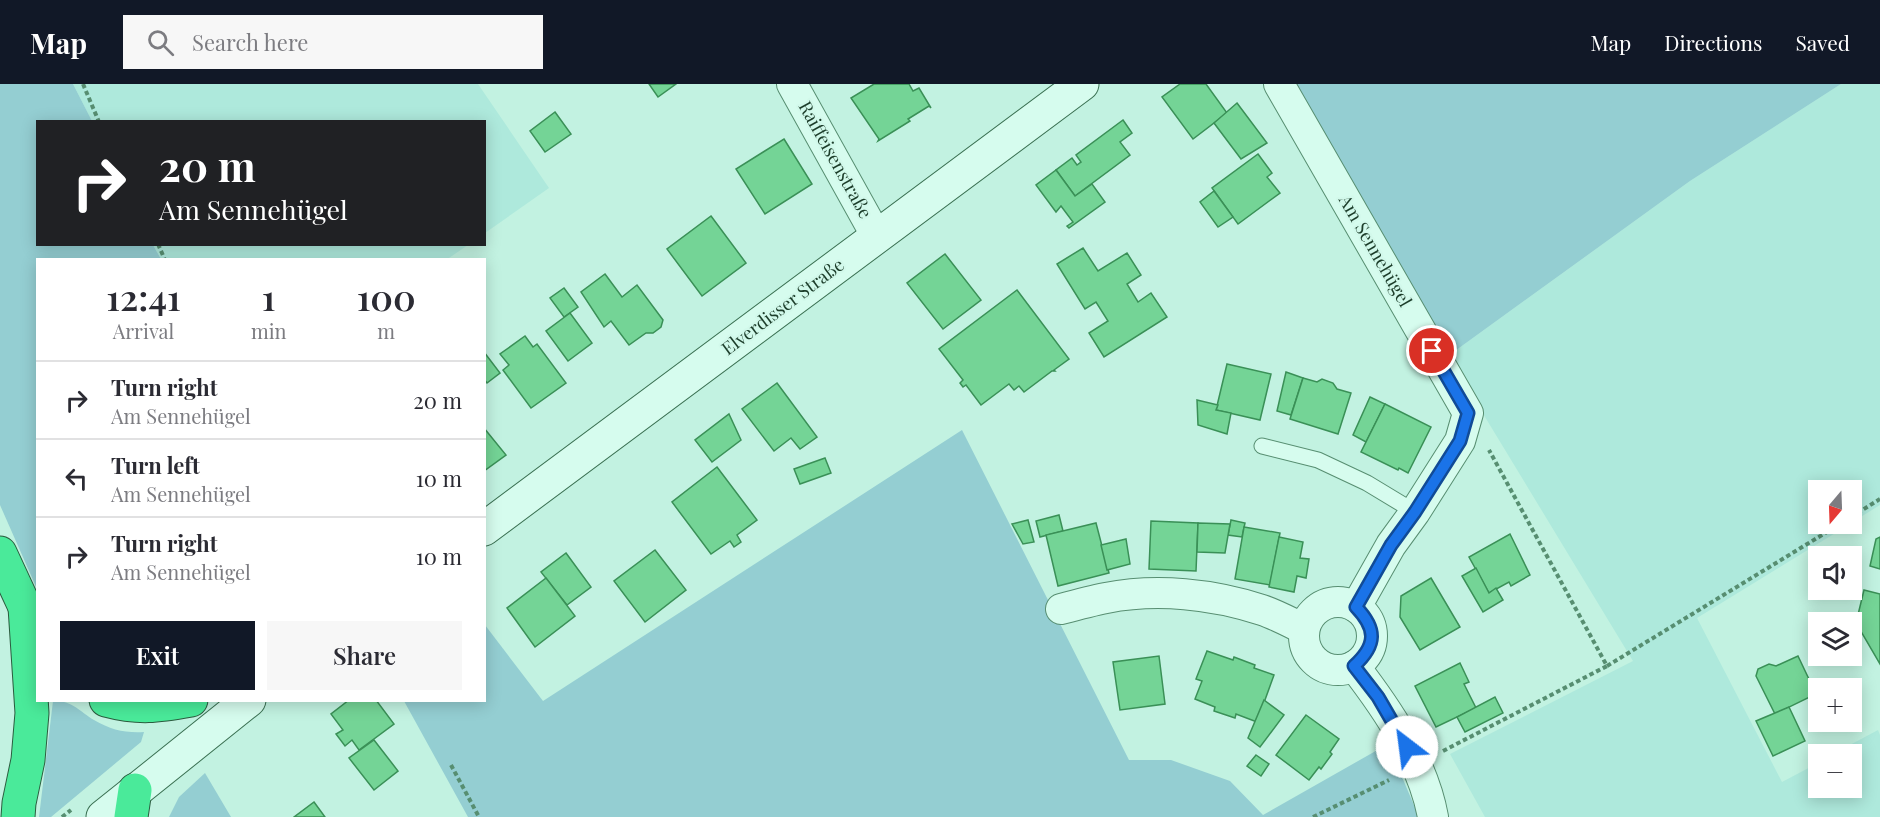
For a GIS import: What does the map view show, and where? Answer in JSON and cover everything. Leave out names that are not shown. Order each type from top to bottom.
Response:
[{"type":"highway","points":[[0,553],[31,617],[32,713],[28,760],[18,810]]},
{"type":"highway","points":[[113,702],[128,706],[151,707],[180,702]]},
{"type":"main road","name":"Elverdisser Straße","points":[[486,528],[1082,84]]},
{"type":"main road","points":[[103,817],[133,803],[247,702]]},
{"type":"street","name":"Raiffeisenstraße","points":[[792,84],[877,237]]},
{"type":"street","name":"Am Sennehügel","points":[[1280,84],[1468,413]]},
{"type":"street","points":[[1356,607],[1391,545],[1460,441],[1468,413]]},
{"type":"street","points":[[1061,609],[1107,597],[1137,594],[1186,595],[1226,600],[1263,611],[1304,629]]},
{"type":"street","points":[[1340,602],[1356,607],[1368,620],[1372,637],[1368,654],[1354,666],[1340,671],[1324,668],[1312,658],[1305,645],[1304,629],[1311,615],[1324,605],[1340,602]]},
{"type":"street","points":[[1354,666],[1378,697],[1417,764],[1433,817]]},
{"type":"lane","points":[[1262,446],[1318,460],[1367,483],[1415,512]]},
{"type":"path","points":[[83,84],[98,120]]},
{"type":"path","points":[[1468,413],[1606,666]]},
{"type":"path","points":[[1862,510],[1880,499]]},
{"type":"path","points":[[1313,817],[1393,778],[1606,666],[1824,534]]},
{"type":"path","points":[[451,765],[479,817]]},
{"type":"shaded area","points":[[0,84],[73,84],[91,120],[36,120],[36,246],[154,246],[160,258],[36,258],[36,587],[0,505]]},
{"type":"shaded area","points":[[73,84],[478,84],[549,188],[486,232],[486,120],[91,120]]},
{"type":"shaded area","points":[[1293,84],[1841,84],[1690,181],[1448,356]]},
{"type":"shaded area","points":[[1841,84],[1880,84],[1880,505],[1862,516],[1862,480],[1808,480],[1808,534],[1834,534],[1814,546],[1808,546],[1808,550],[1697,618],[1782,782],[1808,768],[1808,798],[1862,798],[1862,744],[1852,744],[1878,730],[1880,735],[1880,817],[1485,817],[1450,754],[1633,661],[1448,356],[1690,181]]},
{"type":"shaded area","points":[[154,246],[467,246],[449,258],[160,258]]},
{"type":"shaded area","points":[[962,430],[1129,760],[1171,760],[1230,781],[1263,815],[1388,744],[1419,817],[468,817],[405,702],[486,702],[486,626],[543,701]]},
{"type":"shaded area","points":[[53,702],[70,704],[94,720],[112,728],[144,732],[141,742],[51,817],[39,817]]},
{"type":"shaded area","points":[[205,773],[231,817],[169,817],[179,797]]},
{"type":"building","points":[[649,84],[676,84],[658,97]]},
{"type":"building","points":[[874,84],[909,84],[913,91],[919,88],[931,108],[929,106],[908,119],[910,121],[878,141],[879,139],[851,98]]},
{"type":"building","points":[[1180,84],[1206,84],[1227,113],[1193,139],[1162,97]]},
{"type":"building","points":[[1237,103],[1267,143],[1241,159],[1214,123]]},
{"type":"building","points":[[555,112],[571,134],[545,152],[530,131]]},
{"type":"building","points":[[1123,120],[1132,133],[1120,142],[1130,155],[1075,196],[1056,170],[1072,158],[1077,165],[1081,162],[1076,155]]},
{"type":"building","points":[[784,139],[812,184],[765,214],[736,169]]},
{"type":"building","points":[[1258,154],[1272,173],[1267,177],[1280,193],[1238,224],[1212,188]]},
{"type":"building","points":[[1056,170],[1075,196],[1092,184],[1105,202],[1069,228],[1067,226],[1073,222],[1061,206],[1056,212],[1036,185]]},
{"type":"building","points":[[1214,191],[1233,217],[1218,227],[1200,202]]},
{"type":"building","points":[[711,216],[746,263],[702,296],[667,249]]},
{"type":"building","points":[[1083,248],[1098,271],[1127,253],[1141,275],[1127,284],[1138,302],[1151,293],[1167,317],[1104,357],[1089,333],[1108,321],[1096,302],[1085,309],[1057,264]]},
{"type":"building","points":[[945,254],[981,300],[943,329],[907,283]]},
{"type":"building","points":[[605,274],[622,297],[637,285],[663,320],[661,327],[653,333],[646,333],[629,345],[611,321],[604,327],[581,292]]},
{"type":"building","points":[[564,288],[578,307],[564,317],[550,298]]},
{"type":"building","points":[[1017,290],[1069,359],[1024,392],[1019,386],[1014,390],[1009,384],[981,405],[966,385],[963,387],[960,383],[963,380],[939,349]]},
{"type":"building","points":[[570,313],[592,343],[568,361],[546,331]]},
{"type":"building","points":[[525,336],[533,347],[537,344],[566,383],[531,408],[503,370],[509,365],[500,354]]},
{"type":"building","points":[[486,355],[500,373],[486,382]]},
{"type":"building","points":[[1227,364],[1271,374],[1260,420],[1216,410]]},
{"type":"building","points":[[1286,372],[1303,378],[1291,415],[1277,411]]},
{"type":"building","points":[[1303,378],[1317,382],[1322,379],[1333,383],[1337,389],[1351,393],[1338,434],[1290,419]]},
{"type":"building","points":[[777,383],[817,437],[800,449],[791,438],[774,451],[742,409]]},
{"type":"building","points":[[1370,397],[1385,404],[1366,442],[1353,435]]},
{"type":"building","points":[[1197,400],[1218,405],[1216,410],[1231,413],[1227,434],[1198,425]]},
{"type":"building","points":[[1385,404],[1431,427],[1408,473],[1361,452]]},
{"type":"building","points":[[729,414],[741,440],[712,462],[695,440]]},
{"type":"building","points":[[486,430],[506,455],[486,470]]},
{"type":"building","points":[[825,458],[831,473],[800,484],[794,469]]},
{"type":"building","points":[[717,467],[757,520],[737,535],[741,542],[734,547],[730,541],[711,554],[672,502]]},
{"type":"building","points":[[1059,515],[1063,531],[1040,537],[1036,521]]},
{"type":"building","points":[[1028,520],[1034,542],[1023,544],[1012,524]]},
{"type":"building","points":[[1231,520],[1245,523],[1242,537],[1228,535]]},
{"type":"building","points":[[1151,521],[1198,523],[1196,571],[1149,569]]},
{"type":"building","points":[[1096,523],[1109,573],[1058,586],[1046,535]]},
{"type":"building","points":[[1198,523],[1230,524],[1225,553],[1197,552]]},
{"type":"building","points":[[1244,527],[1280,533],[1270,585],[1235,579]]},
{"type":"building","points":[[1510,534],[1530,575],[1511,586],[1509,582],[1489,593],[1469,557]]},
{"type":"building","points":[[1279,537],[1303,542],[1300,558],[1309,559],[1306,578],[1297,576],[1294,592],[1269,587]]},
{"type":"building","points":[[1880,537],[1880,569],[1870,566],[1876,539]]},
{"type":"building","points":[[1126,539],[1130,564],[1107,570],[1101,545]]},
{"type":"building","points":[[655,550],[686,590],[645,622],[614,581]]},
{"type":"building","points":[[566,553],[591,587],[567,605],[541,572]]},
{"type":"building","points":[[1476,568],[1489,593],[1496,588],[1503,600],[1483,612],[1462,576]]},
{"type":"building","points":[[546,578],[575,616],[535,647],[507,608]]},
{"type":"building","points":[[1431,578],[1460,627],[1420,650],[1400,617],[1401,596]]},
{"type":"building","points":[[1864,590],[1880,594],[1880,664],[1862,633],[1862,612],[1859,612]]},
{"type":"building","points":[[1207,651],[1233,660],[1234,657],[1255,665],[1254,668],[1274,675],[1257,722],[1236,714],[1235,718],[1214,711],[1215,707],[1195,699],[1202,681],[1196,679]]},
{"type":"building","points":[[1159,656],[1165,704],[1120,710],[1113,662]]},
{"type":"building","points":[[1798,656],[1808,678],[1808,698],[1775,714],[1756,676],[1758,669],[1769,664],[1776,666]]},
{"type":"building","points":[[1460,663],[1469,682],[1464,684],[1476,708],[1436,727],[1415,686]]},
{"type":"building","points":[[1495,697],[1503,713],[1465,732],[1457,717]]},
{"type":"building","points":[[1264,700],[1284,715],[1260,747],[1248,738]]},
{"type":"building","points":[[346,702],[378,702],[394,724],[359,750],[352,740],[345,746],[336,734],[343,730],[331,714]]},
{"type":"building","points":[[1789,707],[1805,741],[1773,756],[1756,721]]},
{"type":"building","points":[[1306,715],[1339,739],[1330,752],[1332,754],[1309,780],[1276,755]]},
{"type":"building","points":[[374,740],[398,771],[374,790],[349,758]]},
{"type":"building","points":[[1256,755],[1269,764],[1261,776],[1247,766]]},
{"type":"building","points":[[314,802],[325,817],[294,817]]},
{"type":"route","points":[[1407,747],[1378,697],[1354,666],[1368,654],[1372,637],[1368,620],[1356,607],[1391,545],[1460,441],[1468,413],[1432,351]]}]
